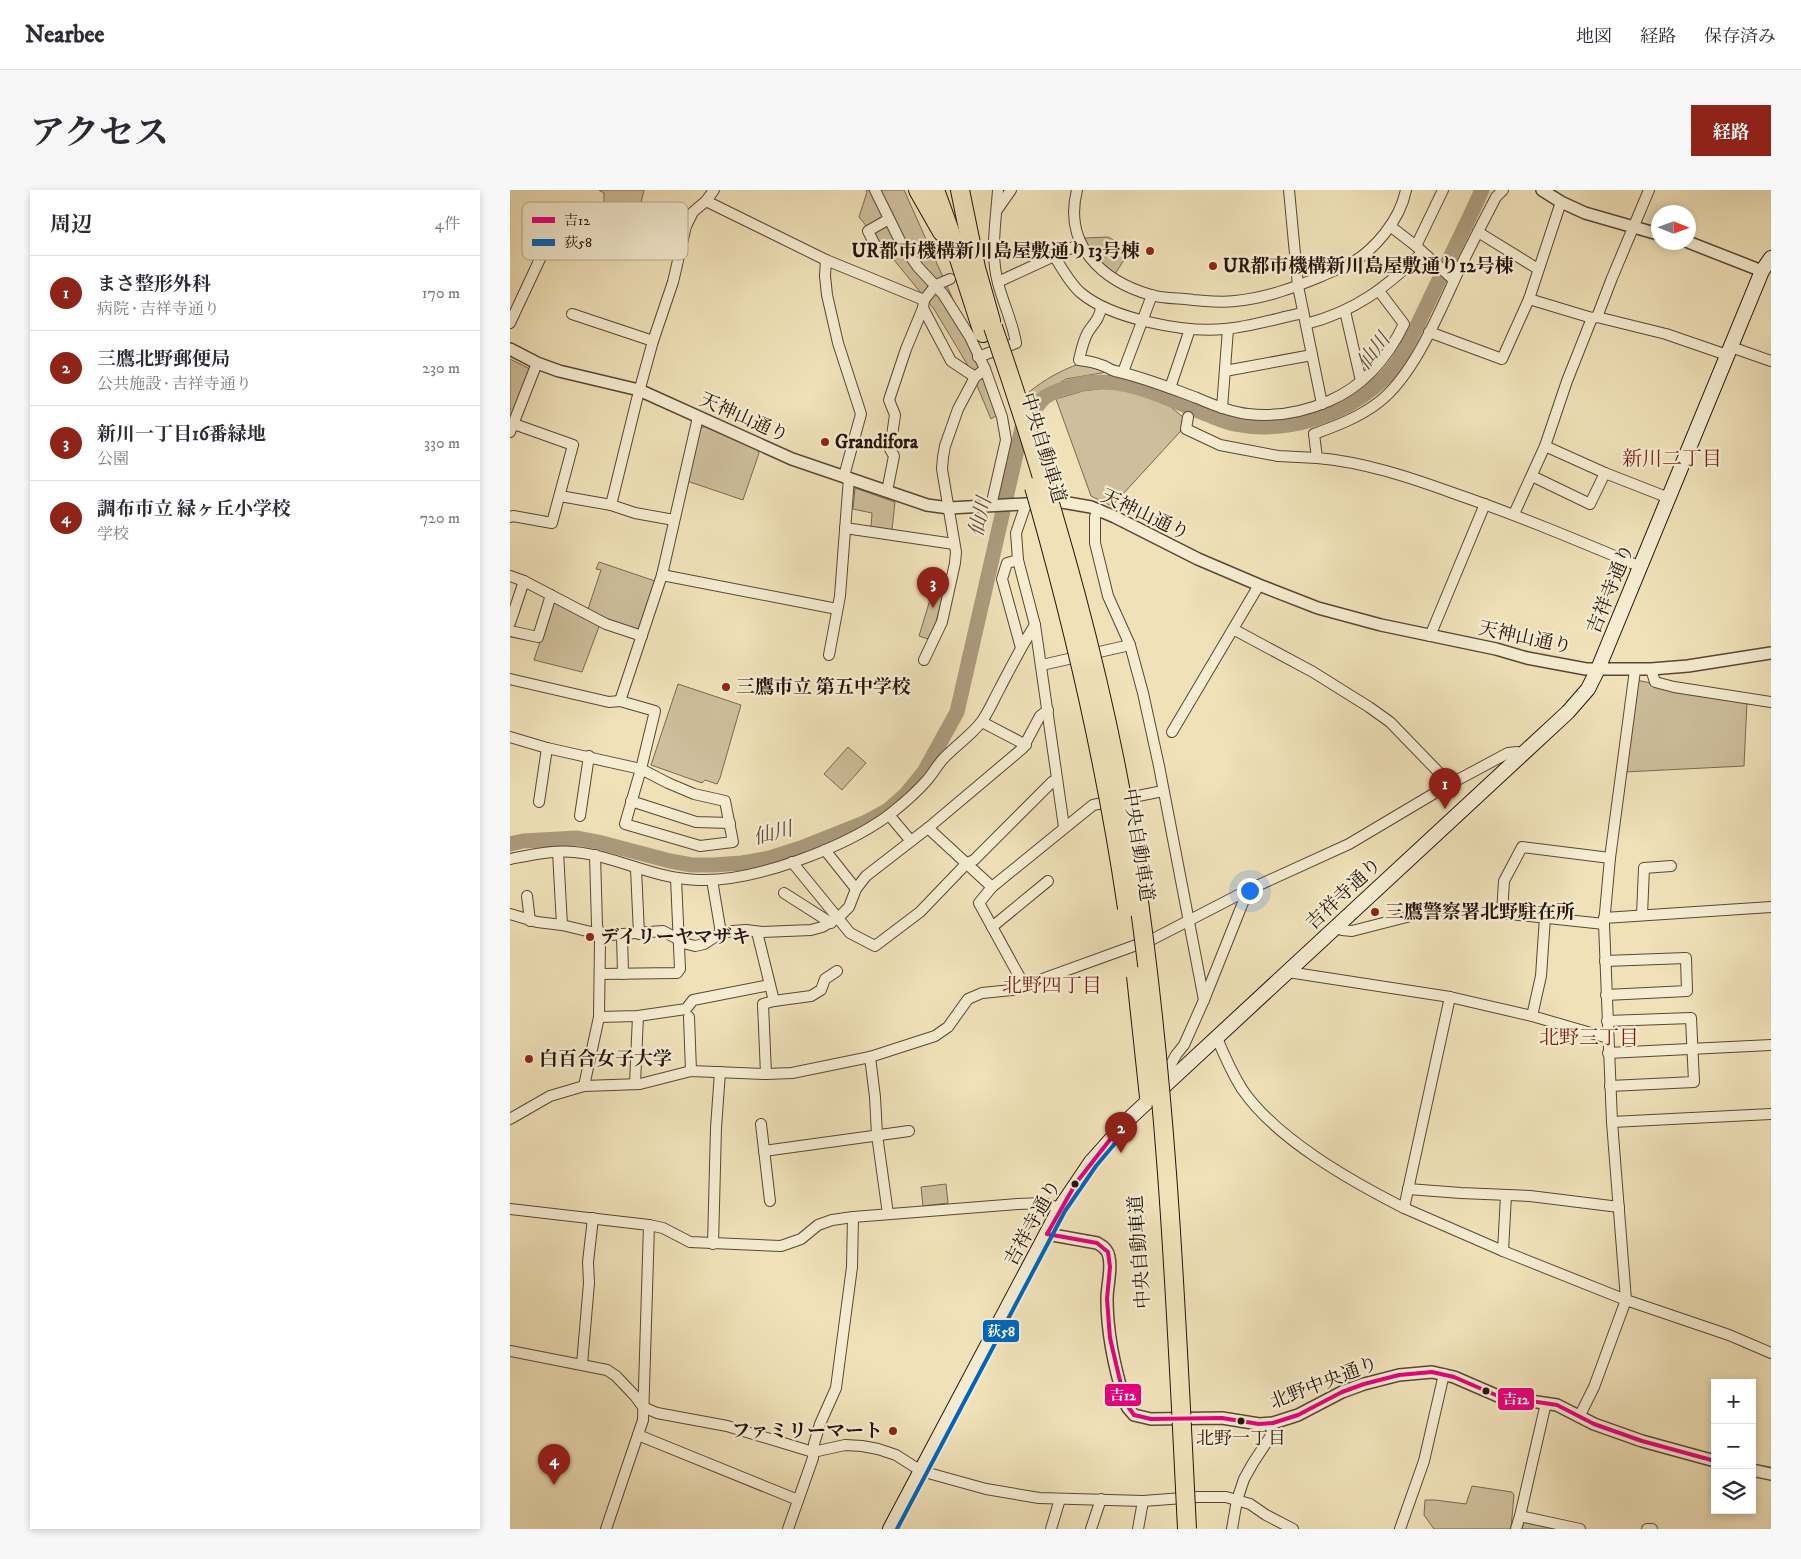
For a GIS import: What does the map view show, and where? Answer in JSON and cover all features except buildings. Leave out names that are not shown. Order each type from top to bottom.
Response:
[{"type":"highway","points":[[918,190],[948,246],[971,296]]},
{"type":"highway","name":"中央自動車道","points":[[935,190],[971,296],[988,330],[1042,472],[1086,628],[1104,706],[1134,867],[1156,1036],[1180,1348],[1187,1529]]},
{"type":"highway","points":[[948,190],[971,296]]},
{"type":"highway","name":"中央自動車道","points":[[960,190],[988,330],[1032,478],[1088,694],[1120,858],[1145,1059],[1162,1255],[1176,1529]]},
{"type":"main road","name":"吉祥寺通り","points":[[890,1529],[1048,1234],[1060,1208],[1090,1162],[1112,1137],[1171,1079],[1522,756],[1568,712],[1588,689],[1641,567],[1729,351],[1767,266]]},
{"type":"street","points":[[688,222],[694,212],[714,190]]},
{"type":"street","points":[[875,190],[901,243],[918,267],[936,285],[960,319],[985,368],[1002,417],[1006,440],[993,505]]},
{"type":"street","points":[[978,357],[1016,343],[998,282],[995,262],[998,190]]},
{"type":"street","points":[[997,210],[1011,190]]},
{"type":"street","points":[[1289,190],[1298,286],[1322,404]]},
{"type":"street","points":[[1074,191],[1074,212],[1080,244],[1087,256],[1102,270],[1118,280],[1152,295],[1222,302],[1259,297],[1298,286],[1347,265],[1360,257],[1390,226],[1401,206],[1406,190]]},
{"type":"street","points":[[1306,324],[1344,311],[1379,291],[1419,249],[1443,190]]},
{"type":"street","points":[[1317,458],[1314,434],[1344,423],[1378,403],[1392,390],[1408,369],[1429,332],[1451,278],[1496,197],[1503,190]]},
{"type":"street","points":[[1542,190],[1561,202],[1586,212],[1651,232]]},
{"type":"street","points":[[1514,514],[1545,446],[1567,381],[1649,190]]},
{"type":"street","points":[[706,201],[826,260],[923,304],[951,361],[975,377]]},
{"type":"street","points":[[1429,332],[1502,358],[1529,299],[1561,202]]},
{"type":"street","points":[[888,219],[870,229],[867,232],[868,235],[879,253],[901,243]]},
{"type":"street","points":[[1390,226],[1451,278]]},
{"type":"street","points":[[1478,232],[1538,269]]},
{"type":"street","points":[[998,282],[1080,244]]},
{"type":"street","points":[[1696,244],[1767,266]]},
{"type":"street","points":[[1054,256],[1079,292],[1101,307],[1142,320],[1208,331],[1228,329],[1303,313]]},
{"type":"street","points":[[510,322],[539,260]]},
{"type":"street","points":[[611,505],[639,390],[678,260]]},
{"type":"street","points":[[826,260],[824,276],[827,295],[838,343],[861,414],[847,477],[840,596],[829,654]]},
{"type":"street","points":[[981,266],[995,262]]},
{"type":"street","points":[[887,491],[894,456],[890,449],[895,415],[889,400],[923,304],[936,285],[950,279]]},
{"type":"street","points":[[1101,307],[1098,319],[1088,332],[1079,360],[1090,361],[1113,371],[1123,372],[1222,408],[1247,414],[1273,415],[1297,412],[1336,398],[1361,381],[1380,363],[1396,340],[1404,324],[1379,291]]},
{"type":"street","points":[[1123,372],[1152,295]]},
{"type":"street","points":[[1529,299],[1771,361]]},
{"type":"street","points":[[1344,311],[1361,381]]},
{"type":"street","points":[[572,314],[653,341]]},
{"type":"street","points":[[1170,388],[1190,329]]},
{"type":"street","points":[[1222,408],[1228,329]]},
{"type":"street","name":"天神山通り","points":[[510,350],[559,372],[639,390],[792,459],[928,505],[949,508],[1070,503],[1098,510],[1198,559],[1259,586],[1318,608],[1381,625],[1527,658],[1586,669],[1635,670],[1688,666],[1771,653]]},
{"type":"street","points":[[1225,371],[1312,355]]},
{"type":"street","points":[[510,517],[552,522],[573,445],[512,428],[537,363]]},
{"type":"street","points":[[924,660],[942,622],[955,564],[954,544],[942,470],[945,446],[958,409],[975,377],[985,368]]},
{"type":"street","points":[[620,701],[662,575],[698,417]]},
{"type":"street","points":[[1188,417],[1186,429],[1220,445],[1278,456],[1339,460],[1402,475],[1514,514],[1641,567]]},
{"type":"street","points":[[1545,446],[1669,498]]},
{"type":"street","points":[[1532,476],[1590,504],[1606,473]]},
{"type":"street","points":[[560,496],[611,505],[635,513],[674,520]]},
{"type":"street","points":[[1021,504],[1016,533],[1018,560],[1035,625],[1064,827]]},
{"type":"street","points":[[1430,636],[1485,504]]},
{"type":"street","points":[[1098,510],[1095,516],[1095,543],[1108,596],[1130,645],[1143,693],[1204,1000]]},
{"type":"street","points":[[844,528],[954,544]]},
{"type":"street","points":[[1018,560],[1006,563],[1002,579],[1021,648]]},
{"type":"street","points":[[662,575],[837,610]]},
{"type":"street","points":[[510,576],[524,581],[606,624],[642,636]]},
{"type":"street","points":[[510,623],[524,581]]},
{"type":"street","points":[[1172,732],[1259,586]]},
{"type":"street","points":[[510,631],[538,637],[551,595]]},
{"type":"street","points":[[510,858],[541,853],[572,852],[594,855],[636,869],[676,878],[712,880],[755,873],[825,850],[858,834],[889,815],[919,789],[942,759],[982,722],[1035,625]]},
{"type":"street","points":[[1233,629],[1312,672],[1386,719],[1450,784]]},
{"type":"street","points":[[1042,666],[1130,645]]},
{"type":"street","points":[[1651,669],[1655,682],[1674,687],[1771,702]]},
{"type":"street","points":[[1579,1417],[1594,1387],[1626,1300],[1612,1122],[1604,921],[1610,858],[1635,670]]},
{"type":"street","points":[[510,679],[609,702],[620,701],[655,711],[641,769],[625,824],[700,846],[733,842],[725,801],[694,794],[641,769],[547,748],[510,737]]},
{"type":"street","points":[[510,914],[530,921],[562,925],[599,934],[639,934],[662,931],[695,946],[704,944],[721,933],[742,930],[757,932],[811,930],[834,921],[849,907],[856,889],[870,872],[928,828],[1011,760],[1026,745],[1040,716],[1048,710]]},
{"type":"street","points":[[982,722],[1026,745]]},
{"type":"street","points":[[539,802],[547,748]]},
{"type":"street","points":[[510,1119],[550,1096],[584,1086],[635,1084],[691,1071],[766,1074],[808,1070],[870,1057],[935,1036],[948,1028],[968,999],[973,996],[982,993],[1012,990],[1153,939],[1248,890],[1349,844],[1450,784],[1508,753],[1517,752],[1522,756]]},
{"type":"street","points":[[580,816],[589,756]]},
{"type":"street","points":[[784,893],[875,946],[920,912],[967,863],[974,860],[1057,779]]},
{"type":"street","points":[[1024,985],[979,903],[992,887],[1093,805],[1163,791]]},
{"type":"street","points":[[631,801],[696,822],[730,823]]},
{"type":"street","points":[[889,815],[911,841]]},
{"type":"street","points":[[928,828],[992,887]]},
{"type":"street","points":[[1502,913],[1504,881],[1522,847],[1610,858]]},
{"type":"street","points":[[825,850],[856,889]]},
{"type":"street","points":[[558,852],[562,925]]},
{"type":"street","points":[[584,1086],[599,1017],[599,934],[594,855]]},
{"type":"street","points":[[792,862],[834,921]]},
{"type":"street","points":[[1642,915],[1644,868],[1672,866]]},
{"type":"street","points":[[636,869],[639,934]]},
{"type":"street","points":[[600,974],[677,973],[680,969],[680,940],[676,878]]},
{"type":"street","points":[[712,880],[721,933]]},
{"type":"street","points":[[992,927],[1048,881]]},
{"type":"street","points":[[1171,1079],[1170,1066],[1184,1045],[1204,1000],[1248,890]]},
{"type":"street","points":[[527,896],[530,921]]},
{"type":"street","points":[[1335,927],[1352,931],[1434,910],[1604,921],[1642,915],[1771,906]]},
{"type":"street","points":[[1532,1016],[1541,976],[1545,917]]},
{"type":"street","points":[[757,932],[774,1001]]},
{"type":"street","points":[[622,934],[623,974]]},
{"type":"street","points":[[1605,961],[1686,958],[1687,991],[1606,995]]},
{"type":"street","points":[[766,1074],[763,1004],[811,996],[821,990],[826,979],[837,971]]},
{"type":"street","points":[[1288,972],[1450,997],[1532,1016],[1608,1038]]},
{"type":"street","points":[[599,1017],[638,1016],[686,1009],[693,1000],[770,985]]},
{"type":"street","points":[[1404,1208],[1450,997]]},
{"type":"street","points":[[635,1084],[638,1016]]},
{"type":"street","points":[[688,1017],[691,1071]]},
{"type":"street","points":[[1607,1021],[1690,1018],[1694,1082],[1610,1086]]},
{"type":"street","points":[[1217,1038],[1242,1090],[1259,1110],[1287,1136],[1358,1184],[1404,1208],[1503,1251],[1626,1300],[1729,1335],[1771,1353]]},
{"type":"street","points":[[1608,1052],[1771,1045]]},
{"type":"street","points":[[870,1057],[877,1135],[888,1214]]},
{"type":"street","points":[[713,1244],[716,1128],[720,1072]]},
{"type":"street","points":[[1612,1122],[1771,1114]]},
{"type":"street","points":[[761,1124],[770,1201]]},
{"type":"street","points":[[764,1151],[909,1131]]},
{"type":"street","points":[[1408,1189],[1530,1196],[1619,1207]]},
{"type":"street","points":[[1503,1251],[1506,1195]]},
{"type":"street","points":[[510,1210],[649,1225],[663,1228],[690,1242],[781,1246],[801,1239],[818,1225],[825,1222],[853,1217],[1043,1203],[1060,1208]]},
{"type":"street","points":[[788,1529],[813,1458],[820,1424],[836,1388],[852,1267],[853,1217]]},
{"type":"street","points":[[582,1364],[590,1283],[588,1262],[592,1218]]},
{"type":"street","points":[[606,1529],[643,1420],[649,1225]]},
{"type":"street","name":"北野中央通り","points":[[1048,1234],[1097,1243],[1104,1247],[1108,1253],[1110,1261],[1107,1284],[1108,1319],[1122,1393],[1126,1406],[1132,1413],[1151,1419],[1222,1418],[1259,1424],[1273,1423],[1298,1415],[1342,1392],[1382,1378],[1421,1372],[1444,1374],[1498,1396],[1556,1405],[1594,1424],[1642,1441],[1711,1460]]},
{"type":"street","points":[[510,1351],[607,1370],[616,1376],[636,1396],[643,1407],[657,1412],[727,1426],[813,1452],[845,1445],[878,1449],[896,1456],[920,1471],[1013,1495],[1060,1499],[1143,1501],[1226,1497],[1250,1504],[1293,1529]]},
{"type":"street","points":[[1400,1529],[1424,1461],[1444,1374]]},
{"type":"street","points":[[1516,1529],[1546,1403]]},
{"type":"street","points":[[1232,1529],[1237,1500],[1248,1472],[1270,1437],[1273,1423]]},
{"type":"street","points":[[638,1435],[798,1500]]},
{"type":"street","points":[[1756,1471],[1771,1474]]},
{"type":"street","points":[[1051,1529],[1060,1499]]},
{"type":"street","points":[[1092,1529],[1101,1500]]},
{"type":"street","points":[[1138,1529],[1143,1501]]},
{"type":"street","points":[[1520,1516],[1580,1529]]},
{"type":"street","points":[[1647,1529],[1652,1529]]},
{"type":"shaded area","points":[[599,190],[644,190],[641,202],[604,202],[604,193]]},
{"type":"shaded area","points":[[866,190],[904,190],[1003,411],[991,419],[970,369],[934,309],[859,217]]},
{"type":"shaded area","points":[[1108,237],[1117,242],[1126,257],[1115,274],[1092,256],[1085,238]]},
{"type":"shaded area","points":[[510,359],[530,369],[510,422]]},
{"type":"shaded area","points":[[1079,364],[1099,366],[1107,372],[1066,379],[1032,401],[1029,392],[1053,376]]},
{"type":"shaded area","points":[[1122,386],[1166,403],[1189,422],[1112,506],[1091,496],[1056,399],[1083,391]]},
{"type":"shaded area","points":[[705,426],[757,449],[759,453],[743,500],[687,481],[700,429]]},
{"type":"shaded area","points":[[855,488],[895,502],[892,530],[871,527],[872,513],[853,509]]},
{"type":"shaded area","points":[[599,562],[655,581],[640,631],[587,612],[601,570],[596,569]]},
{"type":"shaded area","points":[[932,593],[943,595],[936,622],[928,639],[919,636]]},
{"type":"shaded area","points":[[553,602],[600,624],[582,672],[534,660]]},
{"type":"shaded area","points":[[1636,680],[1747,702],[1744,766],[1624,772]]},
{"type":"shaded area","points":[[678,684],[741,705],[717,784],[705,780],[702,783],[651,765]]},
{"type":"shaded area","points":[[848,747],[866,763],[842,790],[824,774]]},
{"type":"shaded area","points":[[946,1184],[948,1203],[923,1206],[921,1187]]},
{"type":"shaded area","points":[[1472,1486],[1512,1492],[1514,1495],[1511,1529],[1434,1529],[1424,1515],[1425,1500],[1466,1504]]},
{"type":"shaded area","points":[[1524,1520],[1557,1529],[1522,1529]]},
{"type":"waterway","name":"仙川","points":[[510,844],[523,841],[577,838],[692,865],[742,863],[770,858],[801,848],[864,823],[888,810],[906,794],[924,772],[957,712],[1022,428],[1044,398],[1069,387],[1105,382],[1122,384],[1156,393],[1224,421],[1253,427],[1292,424],[1330,414],[1364,395],[1395,366],[1413,335],[1482,190]]},
{"type":"transit line","name":"吉12","points":[[1047,1234],[1076,1183],[1112,1137]]},
{"type":"transit line","name":"荻58","points":[[897,1529],[1065,1211],[1096,1166],[1117,1141]]},
{"type":"transit line","name":"吉12","points":[[1047,1234],[1097,1243],[1108,1252],[1110,1267],[1107,1299],[1110,1338],[1125,1402],[1134,1415],[1151,1419],[1222,1418],[1259,1424],[1273,1423],[1298,1415],[1342,1392],[1364,1384],[1399,1375],[1432,1372],[1454,1377],[1498,1396],[1557,1405],[1594,1424],[1642,1441],[1711,1460]]},
{"type":"place","name":"UR都市機構新川島屋敷通り13号棟","points":[[1150,251]]},
{"type":"place","name":"UR都市機構新川島屋敷通り12号棟","points":[[1213,266]]},
{"type":"place","name":"Grandifora","points":[[825,442]]},
{"type":"place","name":"新川一丁目16番緑地","points":[[933,608]]},
{"type":"place","name":"三鷹市立 第五中学校","points":[[726,687]]},
{"type":"place","name":"まさ整形外科","points":[[1445,809]]},
{"type":"place","name":"三鷹警察署北野駐在所","points":[[1375,912]]},
{"type":"place","name":"デイリーヤマザキ","points":[[590,937]]},
{"type":"place","name":"白百合女子大学","points":[[529,1059]]},
{"type":"place","name":"三鷹北野郵便局","points":[[1121,1153]]},
{"type":"place","name":"北野一丁目","points":[[1241,1421]]},
{"type":"place","name":"ファミリーマート","points":[[893,1431]]},
{"type":"place","name":"調布市立 緑ヶ丘小学校","points":[[554,1485]]},
{"type":"district","name":"新川二丁目","points":[[1672,459]]},
{"type":"district","name":"北野四丁目","points":[[1052,986]]},
{"type":"district","name":"北野三丁目","points":[[1589,1038]]}]
